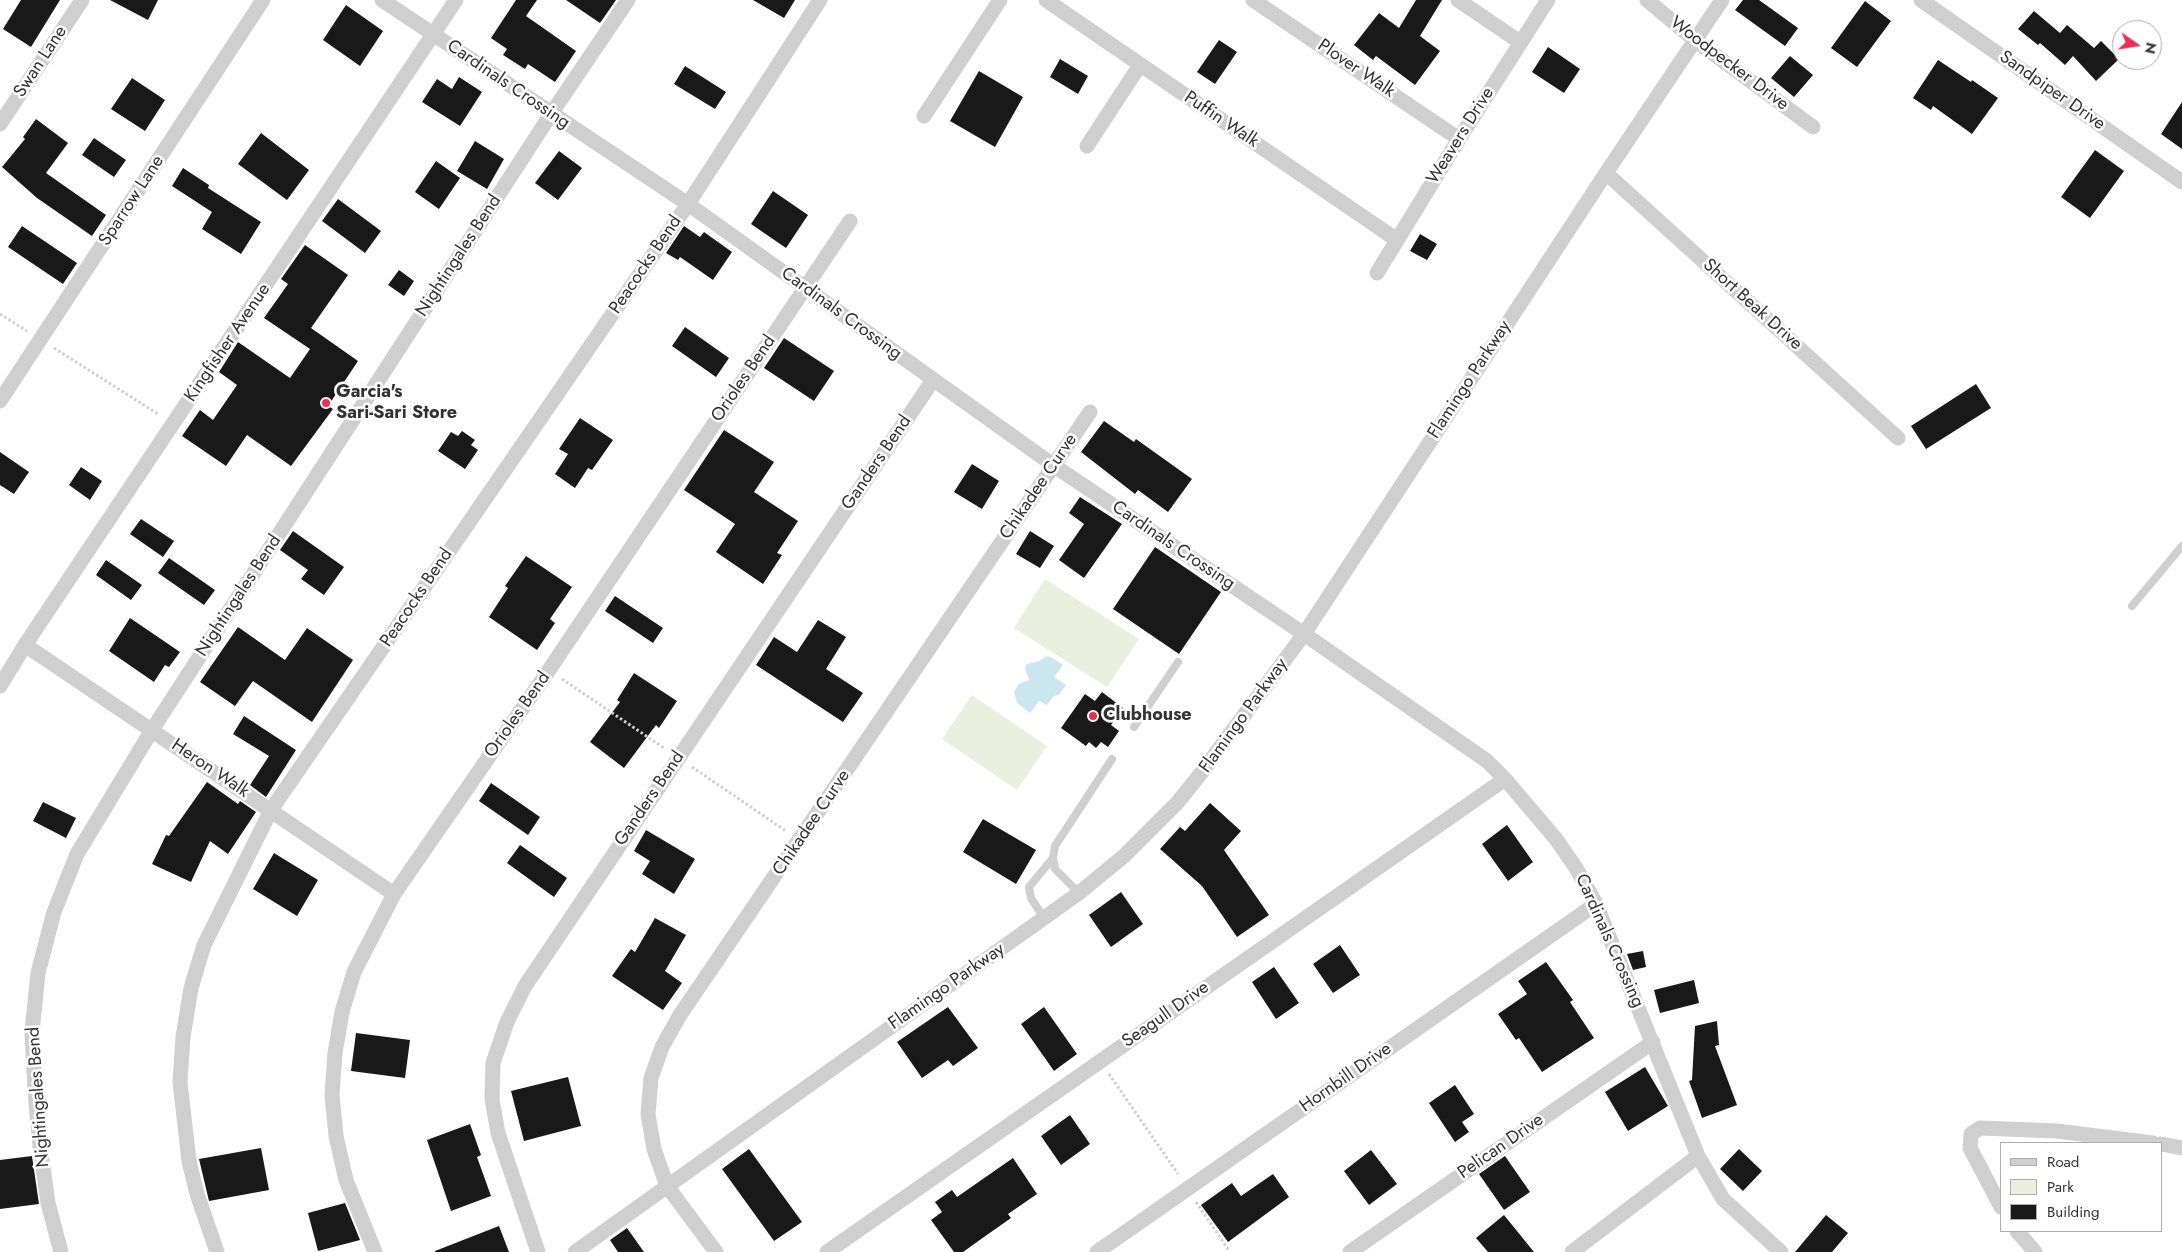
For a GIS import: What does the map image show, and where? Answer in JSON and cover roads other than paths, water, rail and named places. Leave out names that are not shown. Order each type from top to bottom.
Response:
[{"type":"street","name":"Swan Lane","points":[[0,124],[82,0]]},
{"type":"street","name":"Sparrow Lane","points":[[0,401],[263,0]]},
{"type":"street","name":"Cardinals Crossing","points":[[382,0],[688,204],[1053,465],[1304,634],[1486,761],[1506,779],[1556,839],[1576,868],[1596,904],[1698,1156],[1723,1199],[1781,1252]]},
{"type":"street","name":"Kingfisher Avenue","points":[[0,686],[25,645],[456,0]]},
{"type":"street","name":"Nightingales Bend","points":[[61,1252],[48,1203],[35,1092],[32,1032],[38,973],[54,912],[77,854],[152,730],[628,0]]},
{"type":"street","name":"Peacocks Bend","points":[[217,1252],[197,1194],[189,1161],[180,1082],[183,1037],[191,988],[204,945],[271,810],[688,204],[820,0]]},
{"type":"street","points":[[924,116],[1000,0]]},
{"type":"street","name":"Puffin Walk","points":[[1046,0],[1397,240]]},
{"type":"street","name":"Plover Walk","points":[[1253,0],[1459,139]]},
{"type":"street","points":[[1458,0],[1520,42]]},
{"type":"street","name":"Weavers Drive","points":[[1377,272],[1548,0]]},
{"type":"street","name":"Woodpecker Drive","points":[[1647,0],[1696,41],[1812,127]]},
{"type":"street","name":"Flamingo Parkway","points":[[575,1252],[1079,893],[1124,856],[1177,803],[1208,765],[1304,634],[1606,173],[1722,0]]},
{"type":"street","name":"Sandpiper Drive","points":[[1921,0],[2182,182]]},
{"type":"street","points":[[1088,146],[1140,65]]},
{"type":"street","name":"Short Beak Drive","points":[[1606,173],[1898,438]]},
{"type":"street","name":"Orioles Bend","points":[[375,1252],[346,1180],[336,1136],[332,1095],[335,1052],[342,1012],[354,972],[394,894],[555,662],[850,222]]},
{"type":"street","name":"Ganders Bend","points":[[538,1252],[498,1133],[492,1099],[494,1063],[506,1022],[525,986],[933,380]]},
{"type":"street","name":"Chikadee Curve","points":[[716,1252],[667,1186],[654,1149],[648,1114],[651,1078],[662,1047],[680,1015],[1090,412]]},
{"type":"street","name":"Heron Walk","points":[[25,645],[394,894]]},
{"type":"street","name":"Seagull Drive","points":[[827,1252],[1506,779]]},
{"type":"street","name":"Hornbill Drive","points":[[1097,1252],[1596,904]]},
{"type":"street","name":"Pelican Drive","points":[[1350,1252],[1653,1042]]},
{"type":"street","points":[[2000,1205],[1970,1148],[1971,1134],[1980,1128],[2057,1131],[2145,1142]]},
{"type":"street","points":[[2162,1144],[2182,1148]]},
{"type":"street","points":[[1572,1252],[1698,1156]]},
{"type":"street","points":[[2018,1232],[2035,1252]]},
{"type":"lane","points":[[2132,606],[2182,546]]},
{"type":"lane","points":[[1134,726],[1178,662]]},
{"type":"lane","points":[[1079,893],[1055,869],[1053,858],[1056,846],[1068,825],[1112,759]]},
{"type":"lane","points":[[1044,918],[1031,898],[1029,887],[1053,858]]},
{"type":"water","points":[[1046,656],[1063,665],[1054,677],[1066,685],[1059,695],[1054,696],[1047,705],[1039,701],[1030,713],[1017,703],[1014,692],[1019,684],[1029,680],[1025,668],[1027,664],[1039,661]]},
{"type":"place","name":"Garcia's Sari-Sari Store","points":[[326,403]]},
{"type":"place","name":"Clubhouse","points":[[1093,716]]}]
